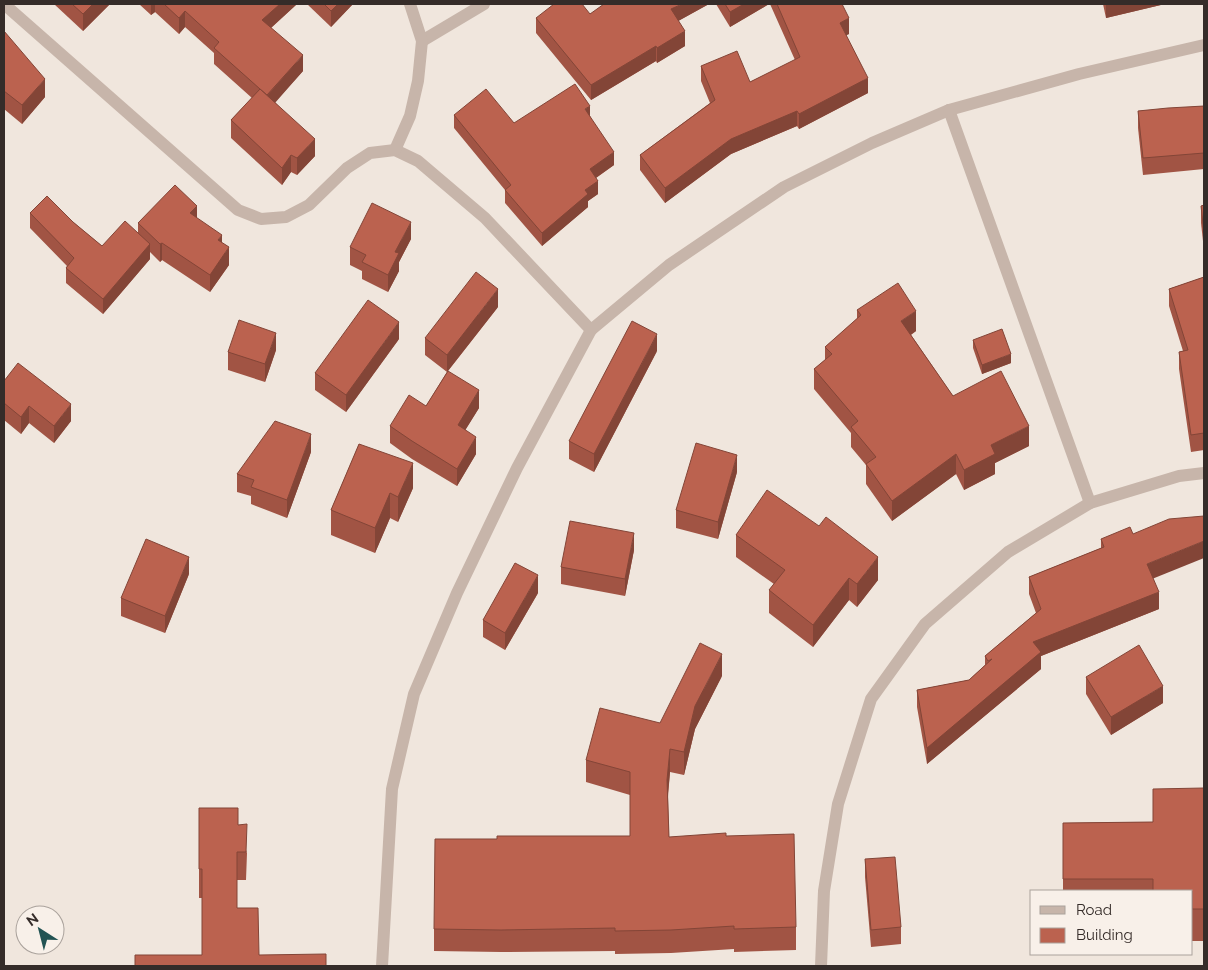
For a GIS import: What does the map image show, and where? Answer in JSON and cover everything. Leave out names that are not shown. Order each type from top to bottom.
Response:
[{"type":"street","points":[[4,4],[238,210],[262,219],[286,217],[309,205],[347,168],[370,153],[395,150],[418,161],[485,218],[591,330]]},
{"type":"street","points":[[395,150],[410,116],[418,81],[422,41],[410,4]]},
{"type":"street","points":[[422,41],[484,4]]},
{"type":"street","points":[[382,966],[392,789],[414,694],[457,593],[517,468],[591,330],[669,265],[784,187],[872,143],[949,110],[1079,74],[1204,45]]},
{"type":"street","points":[[949,110],[1090,504]]},
{"type":"street","points":[[821,966],[824,891],[838,804],[871,699],[924,624],[1008,552],[1090,504],[1179,476],[1204,472]]},
{"type":"building","points":[[72,4],[93,4],[83,14]]},
{"type":"building","points":[[164,4],[280,4],[262,20],[303,55],[267,95],[214,48],[219,42],[185,11],[179,18]]},
{"type":"building","points":[[324,4],[338,4],[331,11]]},
{"type":"building","points":[[554,4],[582,4],[590,14],[604,4],[682,4],[671,9],[685,31],[591,85],[536,18]]},
{"type":"building","points":[[725,4],[744,4],[730,12]]},
{"type":"building","points":[[777,4],[842,4],[849,18],[840,23],[868,78],[799,114],[797,111],[731,139],[665,188],[640,155],[715,100],[701,66],[737,51],[750,82],[800,57]]},
{"type":"building","points":[[4,31],[45,79],[22,105],[4,91]]},
{"type":"building","points":[[575,84],[590,106],[585,109],[614,152],[590,169],[598,181],[585,190],[588,194],[542,233],[505,190],[511,185],[454,115],[486,89],[514,123]]},
{"type":"building","points":[[260,89],[315,139],[297,158],[291,155],[282,168],[231,120]]},
{"type":"building","points":[[1204,106],[1204,153],[1143,158],[1138,111]]},
{"type":"building","points":[[175,185],[197,206],[190,213],[222,235],[218,240],[229,247],[210,275],[162,243],[160,244],[138,223]]},
{"type":"building","points":[[47,196],[73,222],[102,246],[125,221],[150,244],[103,299],[66,268],[74,258],[30,213]]},
{"type":"building","points":[[372,203],[411,222],[395,252],[399,253],[388,275],[362,262],[366,255],[350,247]]},
{"type":"building","points":[[1204,205],[1204,233],[1201,206]]},
{"type":"building","points":[[476,272],[498,289],[447,355],[425,338]]},
{"type":"building","points":[[1204,277],[1204,433],[1191,435],[1179,352],[1188,350],[1169,289]]},
{"type":"building","points":[[898,283],[916,311],[901,321],[953,396],[1001,371],[1029,426],[991,445],[995,454],[964,470],[956,454],[892,501],[866,464],[876,457],[851,427],[858,421],[814,369],[832,354],[825,347],[861,315],[857,310]]},
{"type":"building","points":[[368,300],[399,322],[346,395],[315,373]]},
{"type":"building","points":[[239,320],[276,333],[265,364],[228,352]]},
{"type":"building","points":[[632,321],[657,334],[594,454],[569,441]]},
{"type":"building","points":[[1002,329],[1011,354],[982,365],[973,340]]},
{"type":"building","points":[[18,363],[71,404],[54,426],[29,406],[21,417],[4,403],[4,381]]},
{"type":"building","points":[[448,371],[479,390],[458,425],[476,437],[457,469],[390,426],[409,395],[426,406]]},
{"type":"building","points":[[275,421],[311,434],[287,500],[251,487],[254,480],[237,474]]},
{"type":"building","points":[[696,443],[737,455],[718,522],[676,510]]},
{"type":"building","points":[[359,444],[413,463],[398,497],[390,493],[375,528],[331,510]]},
{"type":"building","points":[[767,490],[819,526],[826,517],[878,557],[857,584],[849,578],[813,625],[769,590],[785,570],[736,535]]},
{"type":"building","points":[[1204,516],[1204,541],[1147,564],[1159,592],[1033,642],[1041,652],[927,748],[917,690],[969,680],[992,659],[988,661],[985,656],[1041,609],[1029,577],[1104,547],[1101,539],[1130,527],[1133,534],[1169,519]]},
{"type":"building","points":[[570,521],[634,533],[625,579],[561,567]]},
{"type":"building","points":[[146,539],[189,557],[165,616],[121,598]]},
{"type":"building","points":[[515,563],[538,575],[505,633],[483,620]]},
{"type":"building","points":[[700,643],[722,654],[695,706],[684,752],[670,749],[667,780],[669,837],[726,833],[726,836],[794,834],[796,927],[734,929],[734,926],[615,931],[615,928],[434,929],[435,839],[497,839],[497,836],[630,836],[630,772],[586,760],[600,708],[660,723]]},
{"type":"building","points":[[1139,645],[1163,686],[1111,717],[1086,677]]},
{"type":"building","points":[[1204,788],[1204,909],[1193,909],[1193,890],[1153,890],[1153,879],[1063,879],[1063,823],[1153,822],[1153,789]]},
{"type":"building","points":[[199,808],[238,808],[238,825],[247,824],[246,852],[237,852],[237,908],[258,908],[259,955],[326,954],[326,966],[135,966],[135,955],[202,955],[202,869],[199,869]]},
{"type":"building","points":[[895,857],[901,927],[871,930],[865,859]]}]
